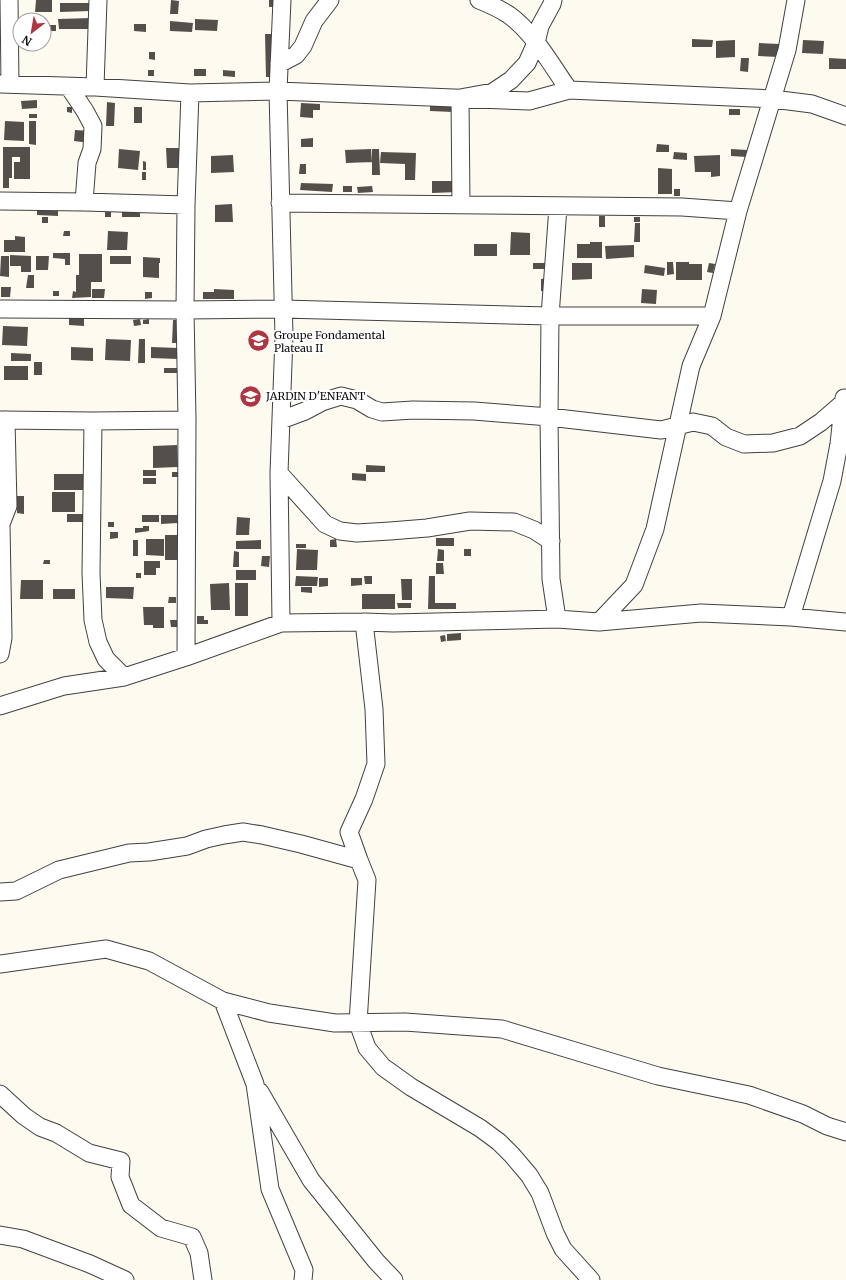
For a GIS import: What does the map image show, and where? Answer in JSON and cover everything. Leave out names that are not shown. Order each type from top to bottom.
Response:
[{"type":"street","points":[[9,0],[5,84],[95,87],[190,93],[278,91],[529,101],[569,90],[773,99],[812,104],[846,116]]},
{"type":"street","points":[[95,87],[98,0]]},
{"type":"street","points":[[280,623],[279,473],[284,336],[278,91],[282,0]]},
{"type":"street","points":[[279,64],[296,55],[303,46],[314,21],[330,0]]},
{"type":"street","points":[[479,0],[509,15],[522,26],[536,43],[569,90]]},
{"type":"street","points":[[460,98],[493,92],[511,80],[527,63],[536,43],[540,26],[553,0]]},
{"type":"street","points":[[599,622],[634,585],[655,529],[691,366],[712,316],[738,211],[787,50],[796,0]]},
{"type":"street","points":[[69,87],[93,126],[92,149],[87,163],[84,202]]},
{"type":"street","points":[[186,657],[187,420],[185,310],[186,205],[190,93]]},
{"type":"street","points":[[460,98],[461,205]]},
{"type":"street","points":[[0,201],[186,205]]},
{"type":"street","points":[[280,203],[558,207],[682,207],[738,211]]},
{"type":"street","points":[[557,619],[551,579],[550,316],[558,207]]},
{"type":"street","points":[[0,309],[283,309],[550,316],[712,316]]},
{"type":"street","points":[[281,420],[322,402],[341,396],[357,400],[372,409],[382,412],[413,410],[474,411],[550,417],[661,430],[693,422],[712,426],[726,437],[744,444],[773,443],[800,436],[821,422],[845,400]]},
{"type":"street","points":[[791,617],[832,481],[845,400]]},
{"type":"street","points":[[0,654],[0,524],[8,506],[3,420],[187,420]]},
{"type":"street","points":[[93,421],[91,573],[93,620],[98,642],[106,659],[124,677]]},
{"type":"street","points":[[279,473],[325,524],[340,531],[357,533],[390,532],[470,521],[514,522],[534,530],[551,541]]},
{"type":"street","points":[[0,706],[64,686],[124,677],[186,657],[280,623],[409,623],[557,619],[599,622],[701,613],[791,617],[846,622]]},
{"type":"street","points":[[364,622],[374,709],[376,764],[364,799],[349,832],[367,880],[358,1023],[367,1048],[383,1067],[411,1087],[480,1128],[499,1142],[512,1155],[529,1175],[540,1193],[555,1233],[563,1249],[591,1280]]},
{"type":"street","points":[[0,892],[16,891],[59,870],[129,853],[149,852],[187,846],[224,834],[243,832],[288,841],[359,860]]},
{"type":"street","points":[[0,964],[106,949],[149,961],[223,1001],[269,1013],[334,1023],[405,1022],[502,1029],[658,1076],[749,1095],[803,1114],[827,1126],[846,1132]]},
{"type":"street","points":[[223,1001],[255,1084],[311,1180],[376,1261],[394,1280]]},
{"type":"street","points":[[255,1084],[270,1189],[304,1270],[303,1280]]},
{"type":"street","points":[[0,1094],[24,1116],[40,1127],[56,1133],[89,1153],[121,1161],[120,1177],[132,1205],[161,1228],[192,1237],[199,1253],[203,1280]]},
{"type":"street","points":[[0,1235],[23,1239],[90,1264],[125,1280]]},
{"type":"building","points":[[36,0],[52,0],[52,12],[35,12]]},
{"type":"building","points":[[171,0],[179,1],[178,14],[170,14]]},
{"type":"building","points":[[269,0],[274,0],[274,7],[269,7]]},
{"type":"building","points":[[60,3],[90,3],[90,11],[60,12]]},
{"type":"building","points":[[91,18],[91,29],[59,29],[58,19]]},
{"type":"building","points":[[195,19],[218,20],[217,31],[195,30]]},
{"type":"building","points":[[170,21],[193,23],[192,32],[170,31]]},
{"type":"building","points":[[134,24],[146,24],[146,32],[134,31]]},
{"type":"building","points":[[52,25],[56,25],[56,31],[52,31]]},
{"type":"building","points":[[265,34],[273,34],[274,77],[266,77]]},
{"type":"building","points":[[692,39],[713,40],[712,47],[692,47]]},
{"type":"building","points":[[735,40],[735,57],[716,58],[716,41]]},
{"type":"building","points":[[803,40],[824,41],[823,54],[802,53]]},
{"type":"building","points":[[759,43],[780,44],[779,57],[758,56]]},
{"type":"building","points":[[149,52],[155,52],[155,60],[149,59]]},
{"type":"building","points":[[741,58],[749,58],[748,72],[740,71]]},
{"type":"building","points":[[829,58],[846,59],[846,69],[829,69]]},
{"type":"building","points":[[194,69],[206,69],[206,76],[194,76]]},
{"type":"building","points":[[148,70],[154,70],[154,76],[148,76]]},
{"type":"building","points":[[223,70],[235,71],[235,77],[223,76]]},
{"type":"building","points":[[37,100],[37,108],[22,109],[21,101]]},
{"type":"building","points":[[107,102],[115,103],[114,126],[106,126]]},
{"type":"building","points":[[301,103],[320,104],[320,110],[313,110],[313,118],[300,117]]},
{"type":"building","points":[[430,104],[453,104],[453,112],[430,111]]},
{"type":"building","points":[[67,107],[72,107],[72,113],[67,112]]},
{"type":"building","points":[[134,107],[142,107],[142,123],[134,123]]},
{"type":"building","points":[[729,109],[740,109],[740,115],[729,115]]},
{"type":"building","points":[[29,114],[37,114],[37,118],[29,118]]},
{"type":"building","points":[[5,121],[24,122],[24,141],[4,140]]},
{"type":"building","points":[[29,121],[36,121],[36,145],[29,144]]},
{"type":"building","points":[[75,130],[91,131],[90,143],[74,141]]},
{"type":"building","points":[[313,138],[313,147],[301,147],[301,139]]},
{"type":"building","points":[[657,144],[669,145],[669,152],[656,152]]},
{"type":"building","points":[[3,147],[30,147],[30,179],[14,179],[14,162],[20,162],[20,157],[12,157],[12,178],[9,178],[9,188],[3,188]]},
{"type":"building","points":[[166,148],[181,148],[182,168],[167,168]]},
{"type":"building","points":[[119,149],[140,151],[138,170],[118,168]]},
{"type":"building","points":[[371,149],[372,162],[346,163],[345,150]]},
{"type":"building","points":[[372,149],[379,149],[380,175],[372,175]]},
{"type":"building","points":[[731,149],[747,150],[747,157],[731,156]]},
{"type":"building","points":[[381,152],[416,153],[415,180],[405,180],[405,164],[380,163]]},
{"type":"building","points":[[674,152],[687,153],[687,160],[673,159]]},
{"type":"building","points":[[233,155],[234,172],[211,173],[211,156]]},
{"type":"building","points":[[720,155],[720,176],[711,177],[711,172],[695,172],[694,156]]},
{"type":"building","points":[[143,161],[146,162],[146,170],[143,170]]},
{"type":"building","points":[[300,164],[306,164],[306,174],[299,174]]},
{"type":"building","points":[[658,168],[672,169],[672,194],[658,194]]},
{"type":"building","points":[[142,172],[146,172],[146,180],[142,180]]},
{"type":"building","points":[[432,181],[458,181],[458,192],[432,193]]},
{"type":"building","points":[[301,183],[333,184],[332,192],[300,190]]},
{"type":"building","points":[[343,186],[352,186],[352,192],[343,192]]},
{"type":"building","points":[[372,186],[373,192],[358,193],[357,187]]},
{"type":"building","points":[[674,189],[680,189],[680,196],[674,196]]},
{"type":"building","points":[[232,204],[233,222],[215,222],[215,205]]},
{"type":"building","points":[[37,208],[58,209],[58,216],[37,215]]},
{"type":"building","points":[[105,210],[111,211],[111,217],[105,217]]},
{"type":"building","points":[[122,210],[140,210],[140,217],[122,217]]},
{"type":"building","points":[[599,216],[605,216],[605,227],[599,227]]},
{"type":"building","points":[[42,217],[48,217],[48,223],[42,223]]},
{"type":"building","points":[[634,217],[640,217],[640,222],[634,222]]},
{"type":"building","points":[[635,223],[640,223],[640,242],[634,242]]},
{"type":"building","points":[[64,231],[70,231],[70,236],[63,236]]},
{"type":"building","points":[[108,231],[128,232],[127,250],[107,250]]},
{"type":"building","points":[[511,232],[530,233],[530,255],[510,255]]},
{"type":"building","points":[[15,236],[25,237],[25,252],[4,252],[4,240],[15,240]]},
{"type":"building","points":[[590,242],[602,242],[602,258],[577,258],[577,244],[590,244]]},
{"type":"building","points":[[474,244],[497,244],[497,256],[474,256]]},
{"type":"building","points":[[634,245],[634,257],[606,259],[605,246]]},
{"type":"building","points":[[53,253],[70,253],[70,265],[65,265],[65,259],[53,258]]},
{"type":"building","points":[[79,254],[102,254],[102,282],[91,282],[91,297],[72,298],[73,291],[76,292],[76,275],[79,275]]},
{"type":"building","points":[[10,255],[31,256],[31,272],[21,272],[21,266],[10,266]]},
{"type":"building","points":[[1,256],[9,256],[9,277],[0,276]]},
{"type":"building","points":[[36,256],[49,256],[48,270],[36,270]]},
{"type":"building","points":[[110,256],[131,256],[131,264],[110,264]]},
{"type":"building","points":[[143,257],[160,258],[159,278],[143,277]]},
{"type":"building","points":[[667,262],[673,262],[674,274],[667,275]]},
{"type":"building","points":[[676,262],[702,264],[702,280],[676,280]]},
{"type":"building","points":[[533,263],[547,263],[547,269],[533,269]]},
{"type":"building","points":[[572,263],[592,263],[592,279],[572,280]]},
{"type":"building","points":[[709,263],[715,264],[713,273],[707,272]]},
{"type":"building","points":[[645,265],[665,268],[664,276],[644,273]]},
{"type":"building","points":[[28,275],[34,275],[34,288],[26,288]]},
{"type":"building","points":[[548,278],[549,291],[541,291],[541,279]]},
{"type":"building","points":[[1,287],[11,287],[10,297],[1,297]]},
{"type":"building","points":[[92,289],[105,289],[104,298],[92,298]]},
{"type":"building","points":[[214,289],[234,290],[234,299],[203,299],[203,292],[214,292]]},
{"type":"building","points":[[642,289],[657,290],[656,304],[641,303]]},
{"type":"building","points":[[53,291],[59,291],[59,296],[53,296]]},
{"type":"building","points":[[145,292],[152,292],[152,298],[145,299]]},
{"type":"building","points":[[69,317],[84,318],[84,326],[69,325]]},
{"type":"building","points":[[140,319],[141,325],[134,326],[133,320]]},
{"type":"building","points":[[149,319],[149,324],[143,324],[143,320]]},
{"type":"building","points":[[173,320],[180,320],[180,343],[172,343]]},
{"type":"building","points":[[3,326],[28,327],[27,346],[2,345]]},
{"type":"building","points":[[106,339],[131,340],[130,361],[105,360]]},
{"type":"building","points":[[139,339],[145,339],[145,363],[138,363]]},
{"type":"building","points":[[71,347],[93,348],[93,361],[71,360]]},
{"type":"building","points":[[151,347],[178,348],[178,359],[151,358]]},
{"type":"building","points":[[11,353],[31,354],[31,361],[11,361]]},
{"type":"building","points":[[34,362],[42,362],[42,375],[34,375]]},
{"type":"building","points":[[4,366],[28,366],[28,380],[4,380]]},
{"type":"building","points":[[164,368],[179,368],[179,373],[164,373]]},
{"type":"building","points":[[177,445],[178,467],[153,468],[153,446]]},
{"type":"building","points":[[366,465],[385,466],[385,472],[366,472]]},
{"type":"building","points":[[143,470],[156,470],[156,476],[143,476]]},
{"type":"building","points":[[172,472],[178,472],[179,477],[172,477]]},
{"type":"building","points":[[352,473],[366,474],[366,481],[352,480]]},
{"type":"building","points":[[54,474],[88,474],[88,490],[54,490]]},
{"type":"building","points":[[143,478],[156,478],[156,484],[143,484]]},
{"type":"building","points":[[52,492],[75,492],[75,512],[52,512]]},
{"type":"building","points":[[17,496],[24,496],[24,514],[17,513]]},
{"type":"building","points":[[67,514],[86,514],[86,522],[67,522]]},
{"type":"building","points":[[142,515],[159,515],[159,522],[142,522]]},
{"type":"building","points":[[161,515],[178,515],[178,523],[161,524]]},
{"type":"building","points":[[237,517],[250,518],[249,535],[236,535]]},
{"type":"building","points":[[108,522],[114,522],[114,527],[108,527]]},
{"type":"building","points":[[143,526],[149,526],[149,531],[135,533],[135,528],[143,528]]},
{"type":"building","points":[[110,532],[118,532],[118,538],[110,539]]},
{"type":"building","points":[[165,535],[178,535],[178,560],[165,560]]},
{"type":"building","points":[[436,538],[454,538],[454,546],[436,546]]},
{"type":"building","points":[[146,539],[164,539],[164,556],[146,555]]},
{"type":"building","points":[[336,539],[337,547],[330,547],[330,540]]},
{"type":"building","points":[[133,540],[138,540],[138,556],[133,556]]},
{"type":"building","points":[[261,540],[261,549],[236,549],[236,541]]},
{"type":"building","points":[[296,544],[306,544],[306,548],[296,548]]},
{"type":"building","points":[[297,549],[318,550],[317,570],[296,570]]},
{"type":"building","points":[[438,549],[444,550],[444,561],[437,561]]},
{"type":"building","points":[[464,549],[471,549],[471,556],[464,556]]},
{"type":"building","points":[[234,551],[239,552],[239,567],[233,567]]},
{"type":"building","points":[[262,556],[270,556],[269,567],[261,566]]},
{"type":"building","points":[[44,560],[50,560],[50,564],[43,564]]},
{"type":"building","points":[[144,561],[160,561],[160,568],[156,568],[156,575],[144,575]]},
{"type":"building","points":[[436,563],[443,563],[444,574],[436,574]]},
{"type":"building","points":[[236,570],[256,570],[256,580],[236,580]]},
{"type":"building","points":[[136,573],[141,573],[141,578],[136,578]]},
{"type":"building","points":[[296,576],[318,577],[317,586],[295,586]]},
{"type":"building","points":[[364,576],[372,576],[372,584],[365,584]]},
{"type":"building","points":[[429,576],[435,576],[435,609],[428,609]]},
{"type":"building","points":[[319,578],[328,578],[328,586],[319,587]]},
{"type":"building","points":[[351,578],[362,578],[362,585],[351,586]]},
{"type":"building","points":[[401,579],[412,579],[412,600],[402,600]]},
{"type":"building","points":[[21,580],[43,580],[43,599],[20,599]]},
{"type":"building","points":[[229,583],[230,610],[211,610],[210,584]]},
{"type":"building","points":[[235,583],[248,583],[248,616],[235,616]]},
{"type":"building","points":[[106,587],[134,587],[133,599],[106,598]]},
{"type":"building","points":[[301,587],[312,587],[312,593],[301,592]]},
{"type":"building","points":[[53,589],[75,589],[75,599],[53,599]]},
{"type":"building","points":[[362,594],[395,594],[395,609],[362,609]]},
{"type":"building","points":[[169,597],[176,597],[176,603],[168,603]]},
{"type":"building","points":[[397,603],[411,603],[411,608],[398,608]]},
{"type":"building","points":[[435,603],[456,603],[456,609],[435,609]]},
{"type":"building","points":[[143,607],[164,607],[164,628],[153,628],[153,625],[144,625]]},
{"type":"building","points":[[197,616],[204,616],[204,620],[208,620],[208,624],[197,624]]},
{"type":"building","points":[[170,620],[177,620],[178,627],[171,627]]},
{"type":"building","points":[[461,633],[461,640],[447,641],[447,634]]},
{"type":"building","points":[[445,635],[446,641],[441,642],[440,636]]},
{"type":"place","name":"Groupe Fondamental Plateau II","points":[[258,341]]},
{"type":"place","name":"JARDIN D'ENFANT","points":[[251,396]]}]
